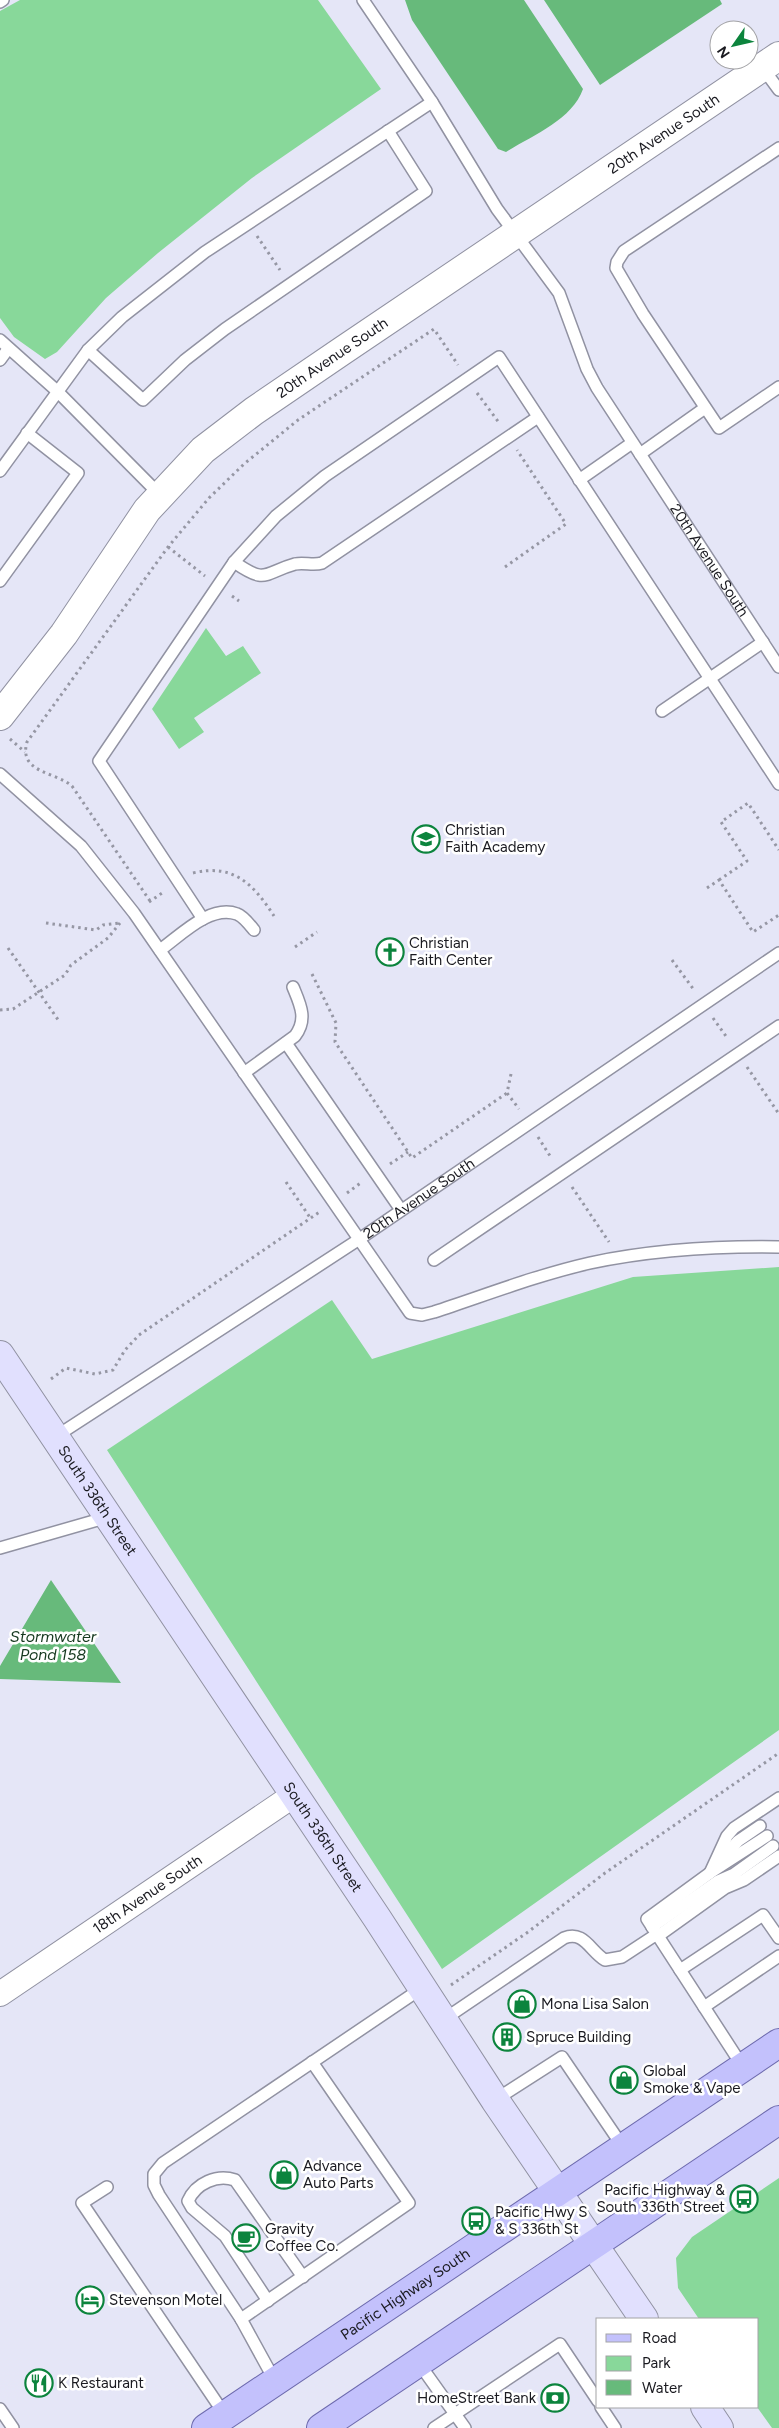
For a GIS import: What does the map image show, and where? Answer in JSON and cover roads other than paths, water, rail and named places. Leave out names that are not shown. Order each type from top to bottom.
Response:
[{"type":"main road","name":"South 336th Street","points":[[1,1358],[294,1795],[495,2100],[643,2318]]},
{"type":"main road","name":"Pacific Highway South","points":[[216,2422],[779,2043]]},
{"type":"main road","points":[[321,2428],[779,2120]]},
{"type":"main road","points":[[705,2408],[719,2428]]},
{"type":"street","name":"20th Avenue South","points":[[3,726],[136,526],[160,495],[203,450],[254,411],[771,62]]},
{"type":"street","name":"18th Avenue South","points":[[0,1994],[294,1795]]},
{"type":"lane","name":"20th Avenue South","points":[[363,0],[432,102],[514,234],[560,293],[587,369],[597,388],[779,667]]},
{"type":"lane","name":"20th Avenue South","points":[[771,62],[779,90]]},
{"type":"lane","points":[[0,471],[88,350],[122,317],[167,279],[432,102]]},
{"type":"lane","points":[[88,350],[142,400],[185,360],[225,329],[426,191],[388,131]]},
{"type":"lane","points":[[779,148],[624,251],[617,262],[618,273],[718,428],[779,387]]},
{"type":"lane","points":[[0,360],[4,344],[57,391],[160,495]]},
{"type":"lane","points":[[203,920],[99,761],[234,562],[276,516],[325,476],[499,358],[779,784]]},
{"type":"lane","points":[[640,454],[705,408]]},
{"type":"lane","points":[[234,562],[259,576],[272,574],[295,564],[314,566],[322,563],[538,417]]},
{"type":"lane","points":[[0,581],[78,473],[27,433]]},
{"type":"lane","points":[[579,480],[632,443]]},
{"type":"lane","points":[[662,711],[763,642]]},
{"type":"lane","points":[[0,774],[81,846],[134,913],[332,1203],[410,1313],[422,1316],[589,1264],[651,1253],[721,1246],[779,1247]]},
{"type":"lane","points":[[160,950],[203,920],[217,914],[237,914],[254,930]]},
{"type":"lane","name":"20th Avenue South","points":[[55,1437],[358,1240],[779,953]]},
{"type":"lane","points":[[244,1073],[295,1036],[302,1021],[303,1009],[293,987]]},
{"type":"lane","points":[[434,1260],[779,1026]]},
{"type":"lane","points":[[286,1042],[401,1210]]},
{"type":"lane","points":[[0,1548],[108,1517]]},
{"type":"lane","points":[[710,1872],[727,1836],[734,1828],[779,1798]]},
{"type":"lane","points":[[275,2381],[241,2319],[158,2195],[154,2185],[154,2174],[163,2163],[312,2062],[564,1938],[576,1935],[582,1938],[595,1954],[605,1960],[622,1957],[710,1872],[763,1831]]},
{"type":"lane","points":[[653,1929],[725,1888],[744,1880],[776,1851]]},
{"type":"lane","points":[[680,1970],[763,1914],[779,1938]]},
{"type":"lane","points":[[653,1929],[743,2066]]},
{"type":"lane","points":[[704,2007],[779,1956]]},
{"type":"lane","points":[[495,2100],[562,2057],[623,2147]]},
{"type":"lane","points":[[241,2319],[409,2203],[312,2062]]},
{"type":"lane","points":[[268,2300],[225,2236],[192,2208],[188,2201],[191,2194],[212,2179],[226,2177],[235,2180],[303,2276]]},
{"type":"lane","points":[[107,2186],[82,2203],[216,2422]]},
{"type":"lane","points":[[434,2428],[560,2344],[596,2398]]},
{"type":"lane","points":[[418,2362],[465,2428]]},
{"type":"lane","points":[[602,2408],[615,2428]]},
{"type":"lane","points":[[0,2409],[13,2428]]},
{"type":"water","points":[[405,0],[524,0],[583,89],[578,100],[561,118],[539,133],[506,152],[498,149],[412,20]]},
{"type":"water","points":[[544,0],[720,0],[722,4],[600,85]]},
{"type":"water","name":"Stormwater Pond 158","points":[[51,1580],[121,1683],[0,1679],[0,1666]]},
{"type":"place","name":"Christian Faith Academy","points":[[426,839]]},
{"type":"place","name":"Christian Faith Center","points":[[390,952]]},
{"type":"place","name":"Mona Lisa Salon","points":[[522,2004]]},
{"type":"place","name":"Spruce Building","points":[[507,2037]]},
{"type":"place","name":"Global Smoke & Vape","points":[[624,2080]]},
{"type":"place","name":"Advance Auto Parts","points":[[284,2175]]},
{"type":"place","name":"Pacific Highway & South 336th Street","points":[[744,2199]]},
{"type":"place","name":"Pacific Hwy S & S 336th St","points":[[476,2221]]},
{"type":"place","name":"Gravity Coffee Co.","points":[[246,2238]]},
{"type":"place","name":"Stevenson Motel","points":[[90,2300]]},
{"type":"place","name":"K Restaurant","points":[[39,2383]]},
{"type":"place","name":"HomeStreet Bank","points":[[555,2398]]}]
